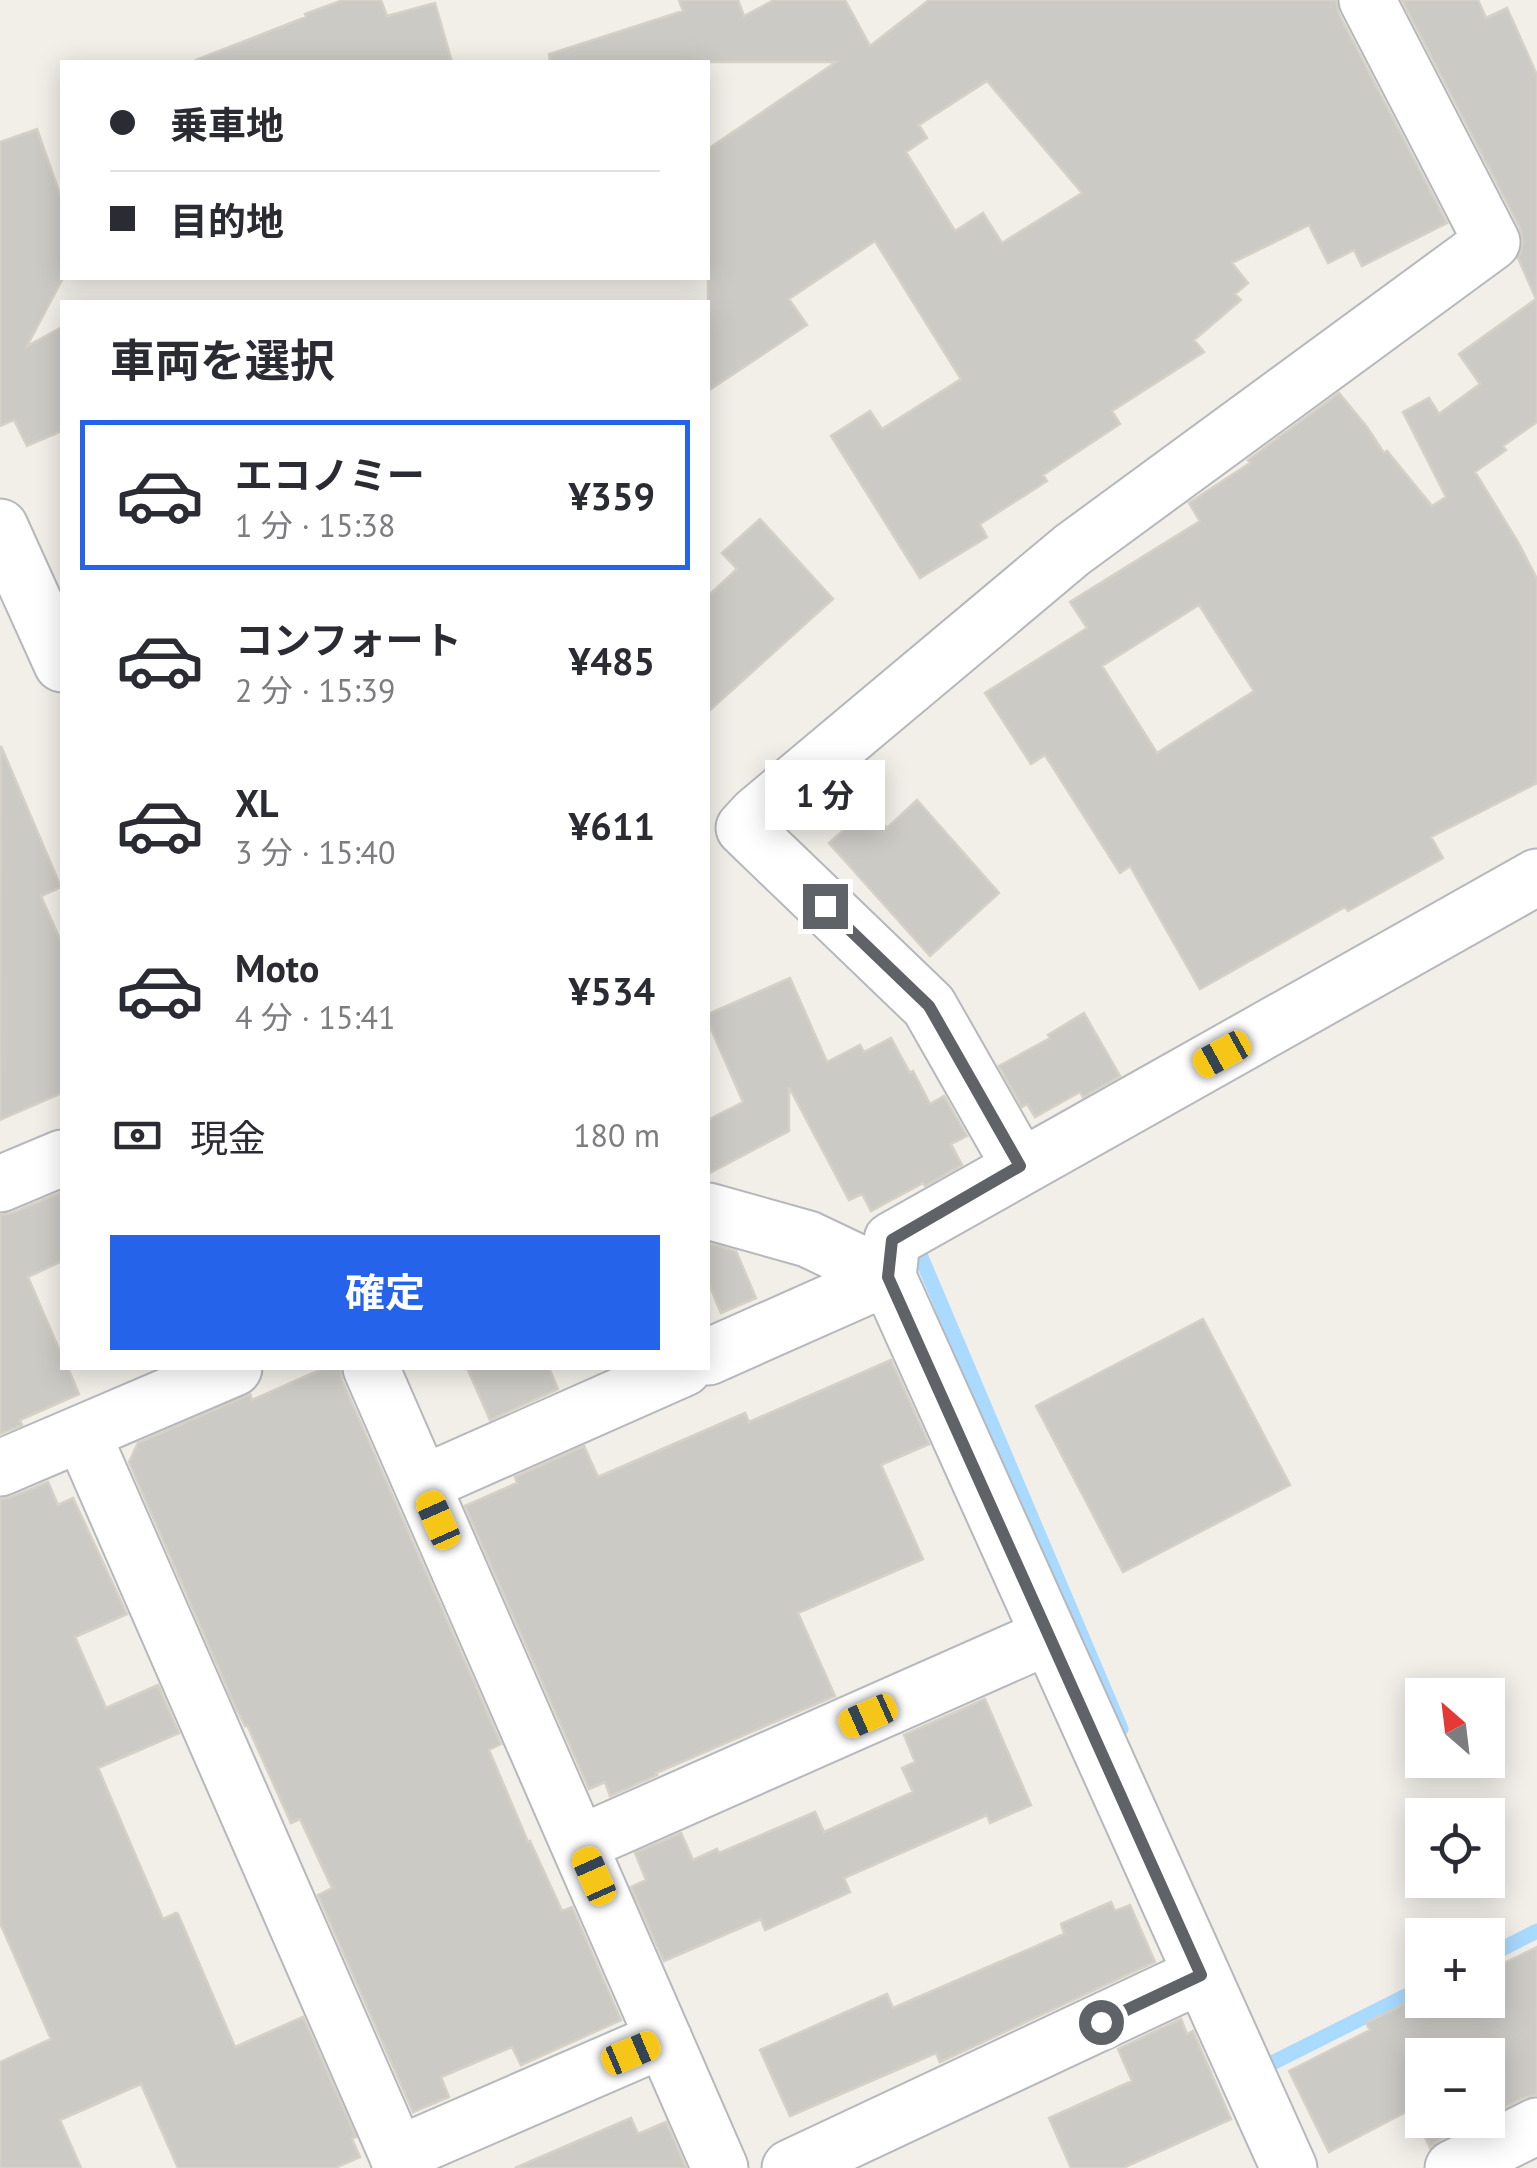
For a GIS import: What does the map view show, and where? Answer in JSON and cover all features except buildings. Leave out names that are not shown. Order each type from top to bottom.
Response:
[{"type":"street","points":[[1020,1166],[929,1006],[744,828],[1072,550],[1492,242],[1367,0]]},
{"type":"street","points":[[0,527],[60,660]]},
{"type":"street","points":[[1289,2168],[888,1277],[892,1240],[1537,877]]},
{"type":"street","points":[[0,1184],[60,1159]]},
{"type":"street","points":[[710,1211],[808,1238],[888,1277]]},
{"type":"street","points":[[710,1356],[888,1277]]},
{"type":"street","points":[[0,1468],[229,1370]]},
{"type":"street","points":[[372,1370],[720,2168]]},
{"type":"street","points":[[422,1484],[679,1370]]},
{"type":"street","points":[[82,1433],[400,2162],[664,2039]]},
{"type":"street","points":[[579,1844],[1049,1636]]},
{"type":"street","points":[[790,2168],[1201,1975]]},
{"type":"street","points":[[1453,2168],[1537,2126]]},
{"type":"waterway","points":[[921,1257],[1121,1729]]},
{"type":"waterway","points":[[1505,1947],[1537,1931]]},
{"type":"waterway","points":[[1261,2058],[1264,2067],[1405,1996]]},
{"type":"route","points":[[825,906],[929,1006],[1020,1166],[892,1240],[888,1277],[1201,1975],[1101,2022]]}]
